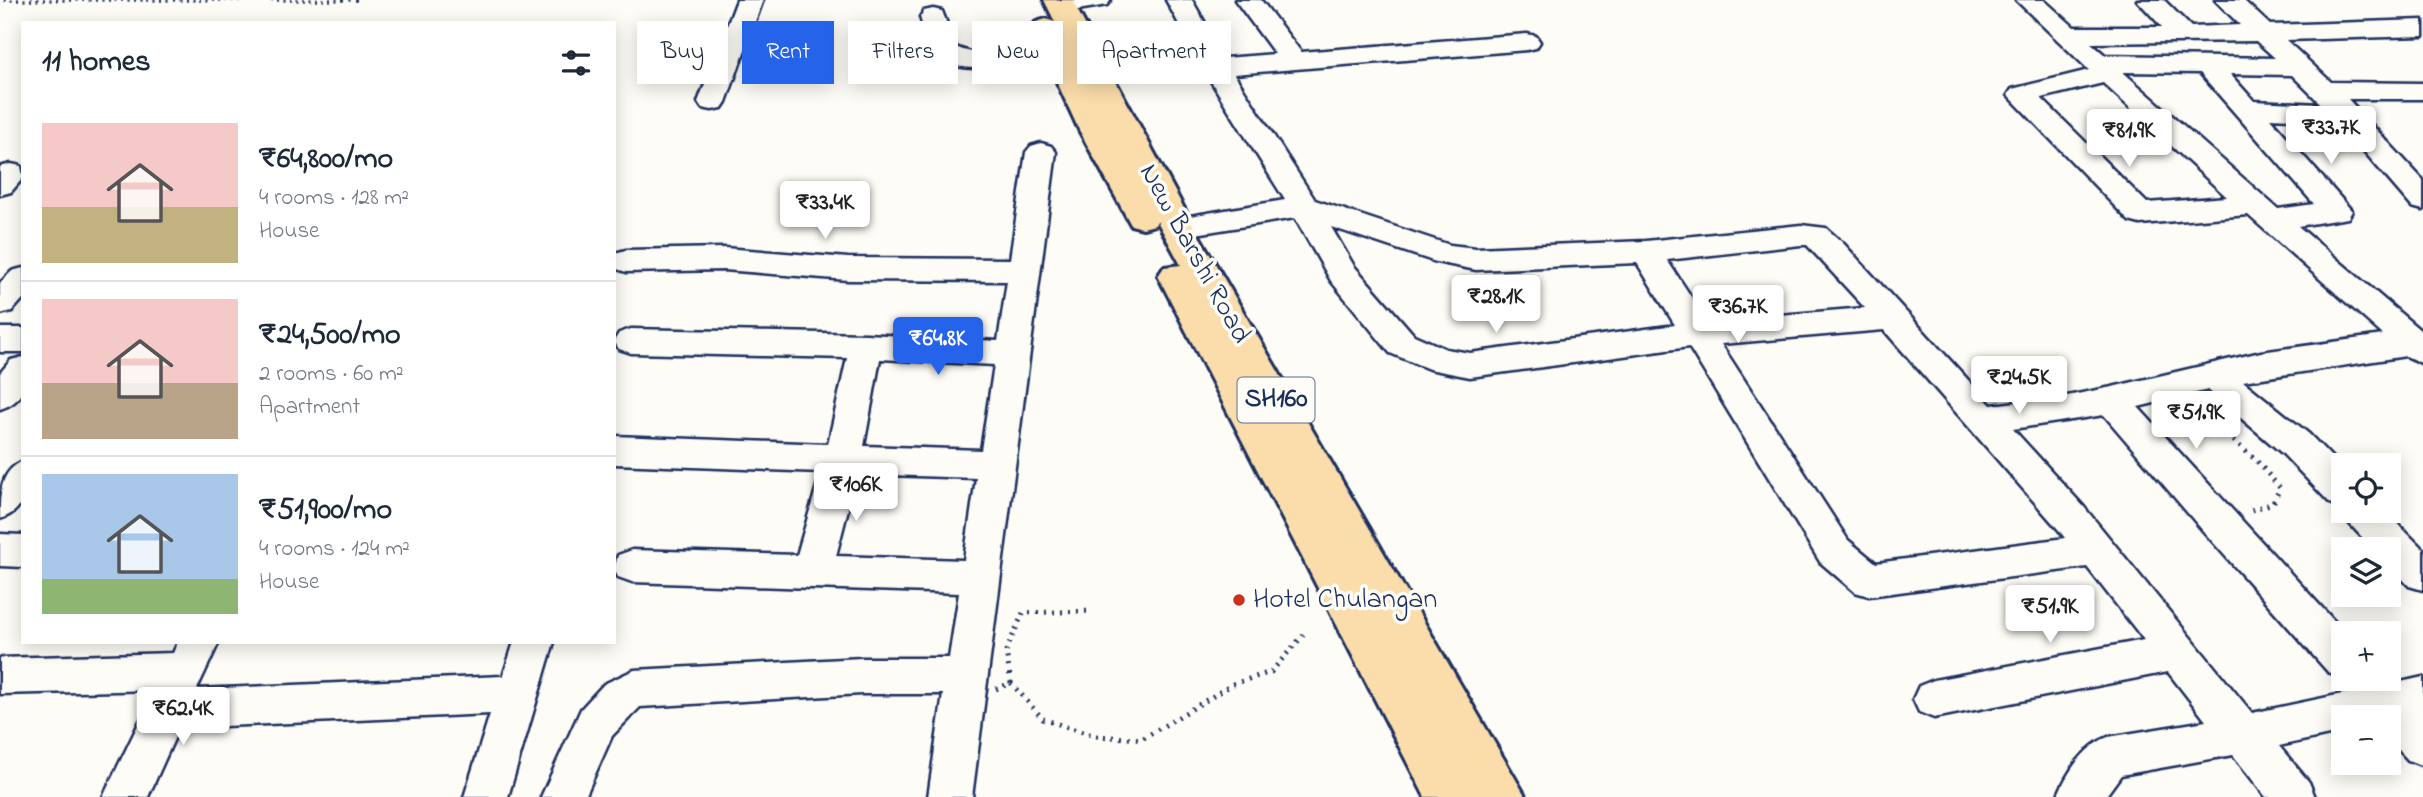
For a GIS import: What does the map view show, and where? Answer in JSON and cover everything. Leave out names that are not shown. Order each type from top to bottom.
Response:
[{"type":"main road","name":"New Barshi Road","points":[[1050,2],[1052,21]]},
{"type":"main road","name":"New Barshi Road","points":[[1050,2],[1502,797]]},
{"type":"main road","name":"New Barshi Road","points":[[1063,64],[1095,130],[1182,286],[1280,477],[1451,797]]},
{"type":"street","points":[[712,102],[750,0]]},
{"type":"street","points":[[1050,2],[1098,0]]},
{"type":"street","points":[[1179,0],[1191,21]]},
{"type":"street","points":[[1248,0],[1292,59]]},
{"type":"street","points":[[2029,0],[2264,213],[2419,346]]},
{"type":"street","points":[[2150,0],[2184,35]]},
{"type":"street","points":[[2228,0],[2346,113],[2409,164],[2423,200]]},
{"type":"street","points":[[933,17],[944,51],[960,59],[972,59]]},
{"type":"street","points":[[2067,35],[2184,35],[2423,27]]},
{"type":"street","points":[[1231,65],[1527,42]]},
{"type":"street","points":[[2207,65],[2337,211],[2140,215],[2022,95],[2103,68],[2207,65],[2300,67]]},
{"type":"street","points":[[1227,84],[1342,273],[1402,344],[1441,360],[1470,365],[1698,334],[1894,317]]},
{"type":"street","points":[[2324,90],[2423,91]]},
{"type":"street","points":[[2247,109],[2346,113]]},
{"type":"street","points":[[950,797],[1041,152]]},
{"type":"street","points":[[1177,226],[1304,208],[1447,255],[1476,258],[1646,252],[1801,235],[1815,236],[1847,264],[2096,550],[2293,797]]},
{"type":"street","points":[[1646,252],[1834,551],[1869,580],[2096,550]]},
{"type":"street","points":[[618,266],[724,259],[848,269],[1025,270]]},
{"type":"street","points":[[0,303],[21,281]]},
{"type":"street","points":[[0,340],[21,340]]},
{"type":"street","points":[[631,341],[866,345],[1013,354]]},
{"type":"street","points":[[812,572],[842,458],[866,345]]},
{"type":"street","points":[[1983,419],[2062,410],[2172,387],[2212,374],[2261,364],[2419,346]]},
{"type":"street","points":[[0,396],[21,371]]},
{"type":"street","points":[[2212,374],[2296,444],[2331,480]]},
{"type":"street","points":[[2112,400],[2331,646]]},
{"type":"street","points":[[616,450],[995,466]]},
{"type":"street","points":[[0,482],[21,473]]},
{"type":"street","points":[[0,505],[21,475]]},
{"type":"street","points":[[2373,523],[2423,574]]},
{"type":"street","points":[[0,550],[21,551]]},
{"type":"street","points":[[632,566],[980,577]]},
{"type":"street","points":[[486,797],[533,644]]},
{"type":"street","points":[[1934,699],[2177,652]]},
{"type":"street","points":[[0,676],[191,657]]},
{"type":"street","points":[[125,797],[191,657]]},
{"type":"street","points":[[563,797],[596,723],[618,697],[634,689],[796,679],[965,689]]},
{"type":"street","points":[[2079,797],[2108,757],[2243,734],[2389,693],[2423,746]]},
{"type":"street","points":[[165,710],[518,694]]},
{"type":"path","points":[[4,0],[359,0]]},
{"type":"path","points":[[2203,416],[2256,460],[2280,488],[2273,503],[2217,521]]},
{"type":"path","points":[[1092,611],[1023,613],[1006,651],[1011,683],[1043,719],[1095,736],[1142,740],[1233,684],[1271,672],[1307,631]]},
{"type":"path","points":[[965,689],[1011,683]]},
{"type":"place","name":"Hotel Chulangan","points":[[1239,600]]}]
